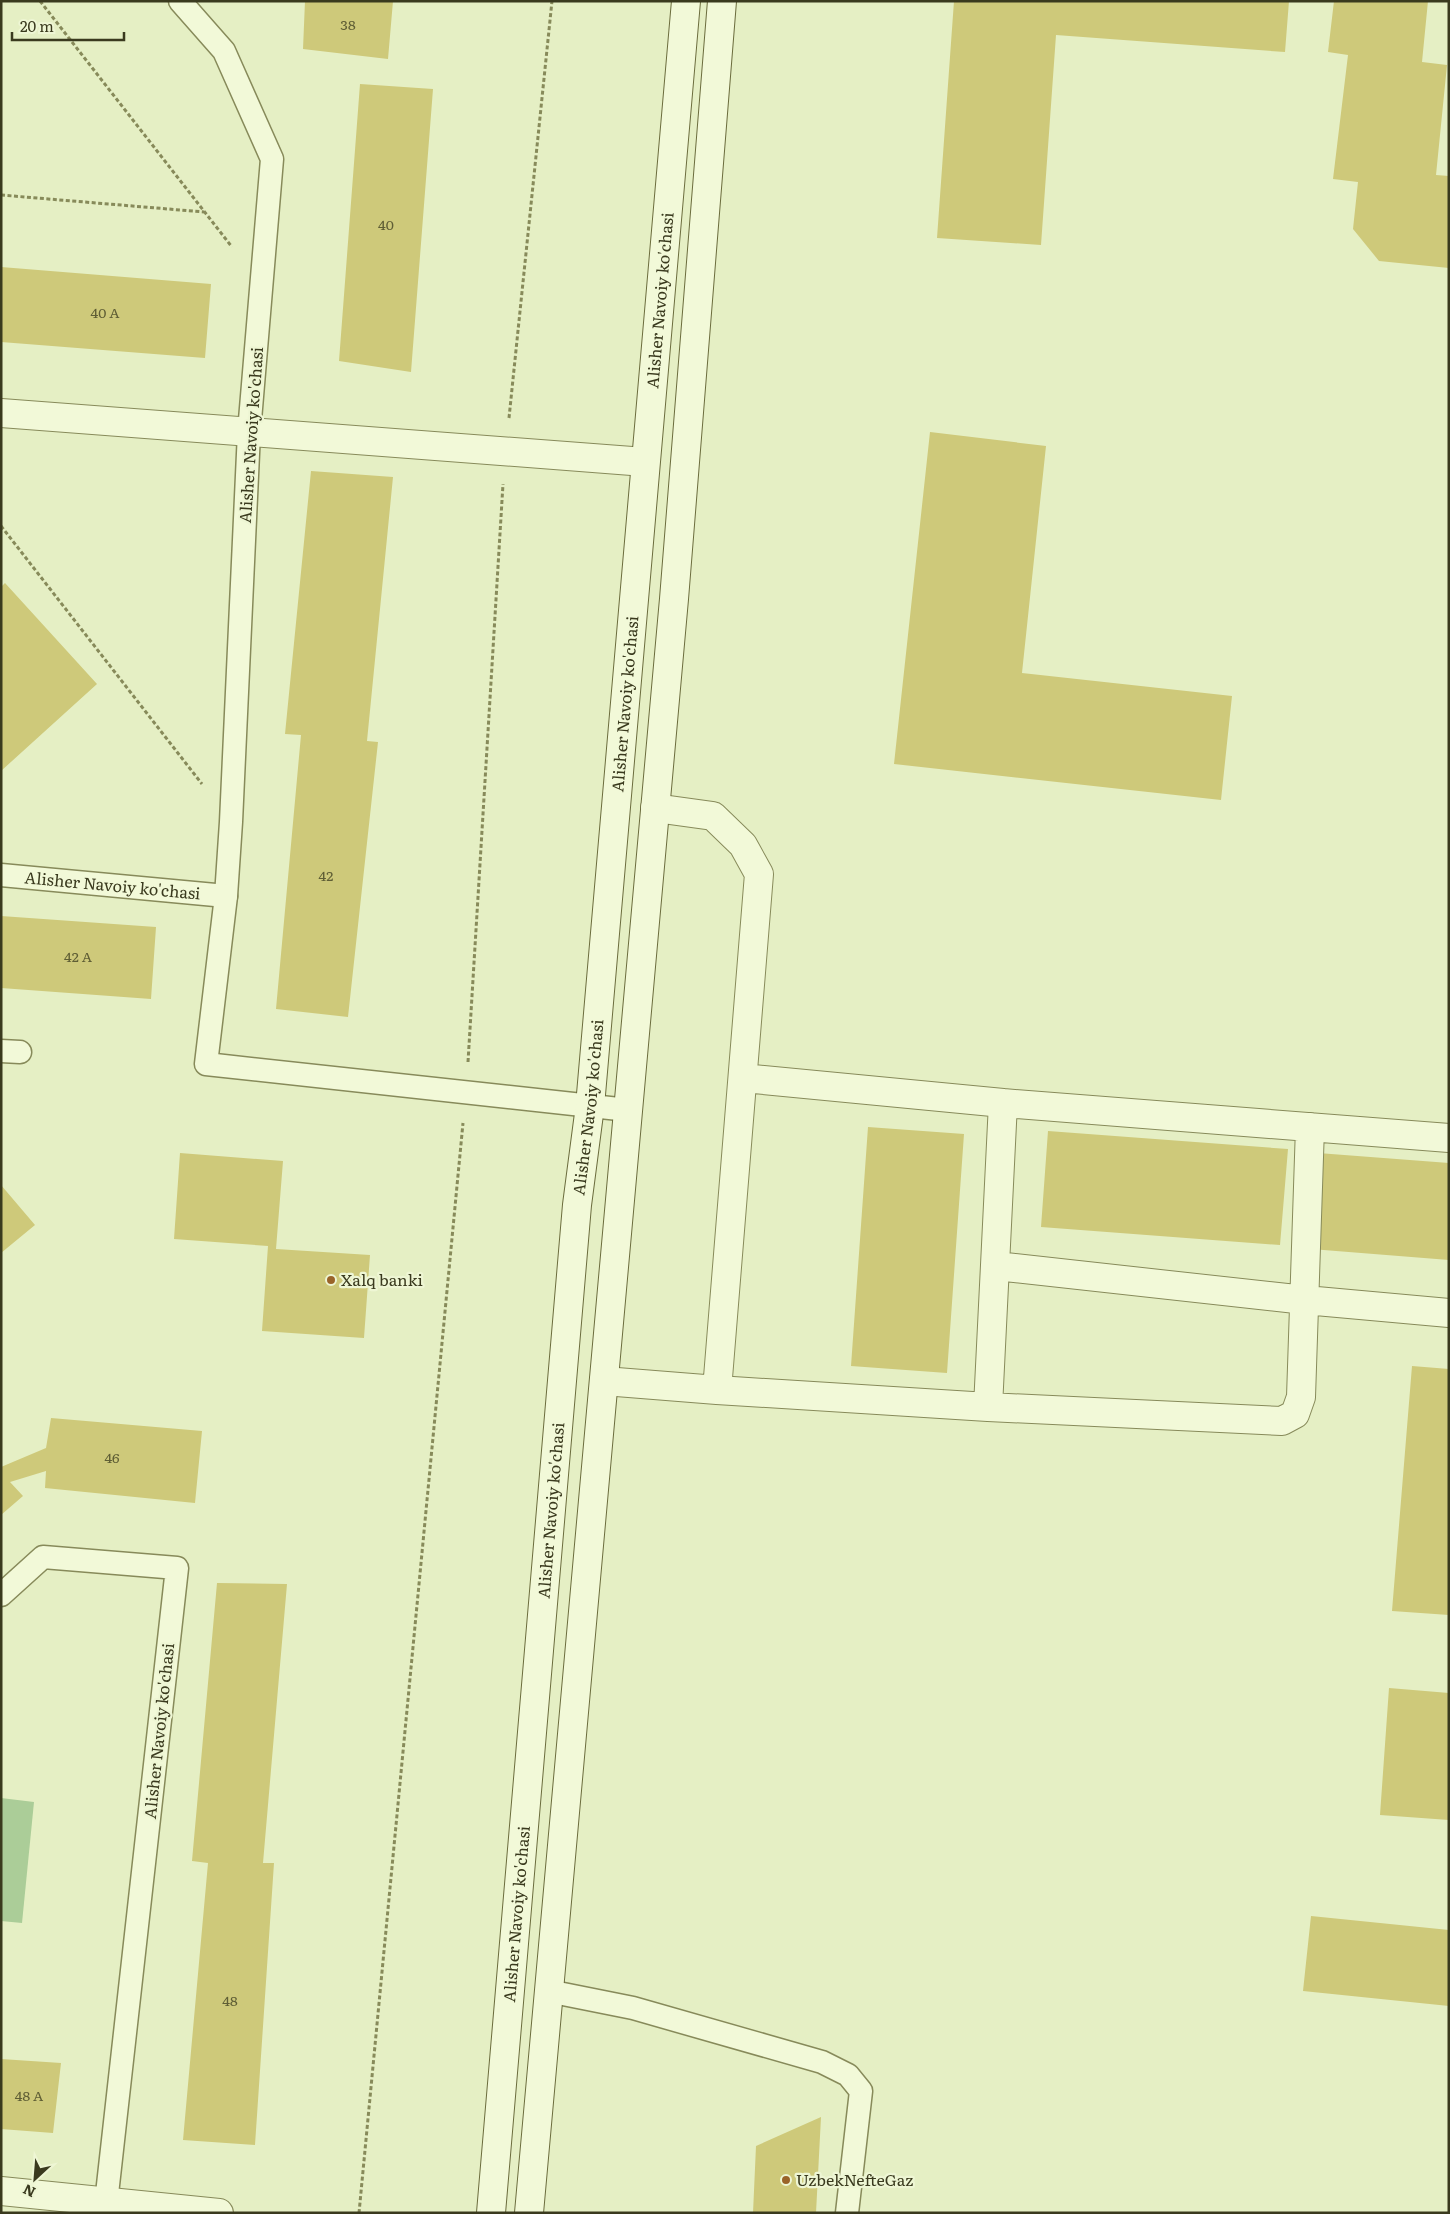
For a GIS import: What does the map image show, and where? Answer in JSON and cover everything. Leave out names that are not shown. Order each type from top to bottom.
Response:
[{"type":"main road","name":"Alisher Navoiy ko'chasi","points":[[491,2213],[577,1204],[590,1106],[686,1]]},
{"type":"main road","points":[[529,2213],[655,808],[722,1]]},
{"type":"main road","points":[[1,413],[645,462]]},
{"type":"main road","points":[[655,808],[713,816],[743,845],[759,874],[717,1390]]},
{"type":"main road","points":[[743,1078],[1003,1103],[1449,1138]]},
{"type":"main road","points":[[988,1407],[1003,1103]]},
{"type":"main road","points":[[604,1381],[988,1407],[1282,1421],[1295,1414],[1301,1397],[1310,1127]]},
{"type":"main road","points":[[996,1266],[1305,1300],[1449,1313]]},
{"type":"main road","points":[[535,1698],[574,1700]]},
{"type":"main road","points":[[1,2191],[219,2213]]},
{"type":"lane","name":"Alisher Navoiy ko'chasi","points":[[180,1],[224,51],[272,159],[249,432],[226,896],[206,1064],[590,1106]]},
{"type":"lane","name":"Alisher Navoiy ko'chasi","points":[[1,875],[226,896]]},
{"type":"lane","points":[[590,1106],[628,1110]]},
{"type":"lane","name":"Alisher Navoiy ko'chasi","points":[[1,1594],[43,1557],[177,1568],[106,2203]]},
{"type":"lane","points":[[548,1991],[633,2008],[822,2062],[848,2075],[861,2091],[847,2213]]},
{"type":"path","points":[[40,1],[262,285]]},
{"type":"path","points":[[1,195],[205,212]]},
{"type":"path","points":[[1,526],[231,822]]},
{"type":"green space","points":[[1,1798],[34,1802],[22,1923],[1,1921]]},
{"type":"building","points":[[305,1],[393,1],[388,59],[303,49]]},
{"type":"building","points":[[954,1],[1289,1],[1285,52],[1056,35],[1041,245],[937,238]]},
{"type":"building","points":[[1334,1],[1428,1],[1422,62],[1447,65],[1436,175],[1449,176],[1449,268],[1379,261],[1353,229],[1358,182],[1333,179],[1348,55],[1328,52]]},
{"type":"building","points":[[360,84],[433,89],[411,372],[339,361]]},
{"type":"building","points":[[1,267],[211,284],[205,358],[1,342]]},
{"type":"building","points":[[930,432],[1046,446],[1022,673],[1232,696],[1221,800],[894,764]]},
{"type":"building","points":[[311,471],[393,477],[367,741],[378,742],[348,1017],[276,1009],[301,735],[285,734]]},
{"type":"building","points":[[5,583],[97,684],[1,771],[1,587]]},
{"type":"building","points":[[1,916],[156,927],[151,999],[1,988]]},
{"type":"building","points":[[868,1127],[964,1134],[947,1373],[851,1366]]},
{"type":"building","points":[[1048,1131],[1288,1149],[1280,1245],[1041,1227]]},
{"type":"building","points":[[180,1153],[283,1161],[276,1249],[370,1255],[364,1338],[262,1331],[268,1246],[174,1239]]},
{"type":"building","points":[[1318,1153],[1449,1163],[1449,1260],[1311,1249]]},
{"type":"building","points":[[1,1185],[35,1225],[1,1253]]},
{"type":"building","points":[[1412,1366],[1449,1369],[1449,1615],[1392,1611]]},
{"type":"building","points":[[51,1418],[202,1431],[195,1503],[45,1488],[46,1471],[10,1482],[23,1496],[1,1515],[1,1467],[46,1448]]},
{"type":"building","points":[[217,1583],[287,1584],[263,1863],[274,1863],[255,2145],[183,2140],[208,1863],[192,1861]]},
{"type":"building","points":[[1389,1688],[1449,1693],[1449,1820],[1380,1815]]},
{"type":"building","points":[[1311,1916],[1449,1930],[1449,2006],[1303,1991]]},
{"type":"building","points":[[1,2059],[61,2063],[53,2133],[1,2129]]},
{"type":"building","name":"UzbekNefteGaz","points":[[821,2117],[816,2213],[753,2213],[756,2146]]},
{"type":"place","name":"Xalq banki","points":[[331,1280]]},
{"type":"place","name":"UzbekNefteGaz","points":[[786,2180]]}]
